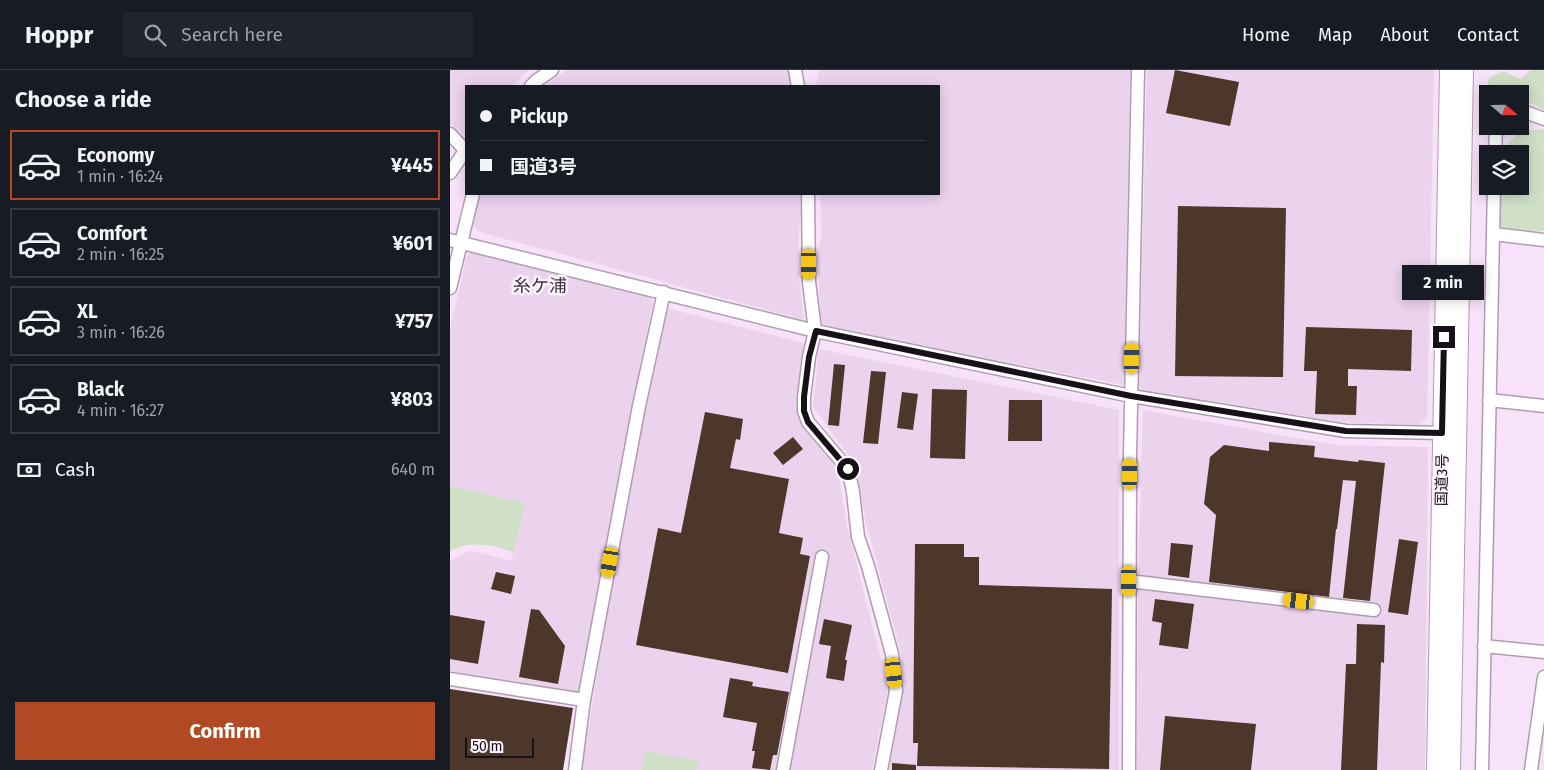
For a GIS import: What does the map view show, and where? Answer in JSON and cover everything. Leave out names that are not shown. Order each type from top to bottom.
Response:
[{"type":"highway","name":"国道3号","points":[[1436,770],[1449,70]]},
{"type":"highway","name":"国道3号","points":[[1452,770],[1464,70]]},
{"type":"street","points":[[532,85],[552,70]]},
{"type":"street","points":[[795,70],[798,85]]},
{"type":"street","points":[[1129,770],[1131,396],[1138,70]]},
{"type":"street","points":[[1529,113],[1544,119]]},
{"type":"street","points":[[450,134],[465,150]]},
{"type":"street","points":[[450,173],[465,152]]},
{"type":"street","points":[[450,288],[455,241],[472,195]]},
{"type":"street","points":[[808,195],[809,282],[816,331],[809,357],[804,411],[808,422],[848,469],[853,492],[858,537],[868,566],[892,654],[896,691],[881,770]]},
{"type":"street","points":[[1482,770],[1494,195]]},
{"type":"street","points":[[1493,234],[1544,240]]},
{"type":"street","points":[[455,241],[816,331],[1131,396],[1346,431],[1442,433]]},
{"type":"street","points":[[575,770],[584,700],[639,406],[664,292]]},
{"type":"street","points":[[1489,400],[1544,406]]},
{"type":"street","points":[[783,770],[822,557]]},
{"type":"street","points":[[1129,581],[1374,610]]},
{"type":"street","points":[[1484,646],[1544,652]]},
{"type":"street","points":[[1531,770],[1544,677]]},
{"type":"street","points":[[450,679],[584,700]]},
{"type":"shaded area","points":[[450,70],[530,70],[514,85],[465,85],[465,135],[450,124]]},
{"type":"shaded area","points":[[567,70],[790,70],[791,85],[545,85]]},
{"type":"shaded area","points":[[819,70],[1130,70],[1124,385],[820,325],[819,280],[816,259],[822,233],[820,195],[940,195],[940,85],[816,85]]},
{"type":"shaded area","points":[[1147,70],[1434,70],[1427,418],[1420,425],[1344,422],[1144,391],[1139,386]]},
{"type":"shaded area","points":[[480,195],[800,195],[801,208],[797,263],[804,320],[480,232],[472,224]]},
{"type":"shaded area","points":[[476,248],[650,296],[653,301],[578,692],[450,671],[450,561],[469,551],[511,561],[526,503],[450,486],[450,329],[467,256]]},
{"type":"shaded area","points":[[666,308],[804,343],[800,411],[838,472],[847,526],[888,688],[872,770],[582,770],[620,528]]},
{"type":"shaded area","points":[[819,349],[1119,410],[1119,770],[888,770],[903,696],[901,653],[866,523],[855,466],[813,407]]},
{"type":"shaded area","points":[[1143,410],[1335,445],[1428,447],[1425,770],[1137,770],[1138,593]]},
{"type":"green space","points":[[1531,70],[1544,70],[1544,110],[1529,103],[1529,85],[1488,84],[1489,78],[1503,71],[1520,79]]},
{"type":"green space","points":[[1544,129],[1544,231],[1498,228],[1499,195],[1529,195],[1529,145],[1507,145],[1517,135],[1529,135],[1529,131]]},
{"type":"green space","points":[[450,486],[526,503],[513,552],[481,545],[465,546],[450,551]]},
{"type":"green space","points":[[646,751],[698,761],[696,770],[642,770]]},
{"type":"building","points":[[1175,70],[1239,82],[1230,126],[1166,113]]},
{"type":"building","points":[[1178,206],[1286,208],[1283,377],[1175,376]]},
{"type":"building","points":[[1306,327],[1412,330],[1411,371],[1348,369],[1348,386],[1357,386],[1356,415],[1315,414],[1317,371],[1304,371]]},
{"type":"building","points":[[834,364],[845,365],[839,426],[828,425]]},
{"type":"building","points":[[871,371],[886,372],[878,444],[863,443]]},
{"type":"building","points":[[932,389],[967,390],[965,459],[930,458]]},
{"type":"building","points":[[902,392],[918,394],[913,430],[897,428]]},
{"type":"building","points":[[1009,400],[1042,400],[1042,441],[1008,441]]},
{"type":"building","points":[[705,412],[743,419],[740,440],[736,439],[730,468],[789,479],[779,533],[803,538],[800,554],[810,556],[788,673],[636,645],[658,528],[681,533]]},
{"type":"building","points":[[793,437],[803,449],[783,465],[773,453]]},
{"type":"building","points":[[1269,442],[1315,446],[1314,457],[1385,463],[1370,601],[1343,598],[1356,481],[1343,480],[1329,597],[1209,582],[1216,515],[1204,504],[1210,457],[1224,445],[1269,451]]},
{"type":"building","points":[[1399,539],[1418,542],[1408,615],[1388,612]]},
{"type":"building","points":[[1171,543],[1193,545],[1189,578],[1168,575]]},
{"type":"building","points":[[915,544],[964,544],[964,557],[979,557],[979,585],[1112,589],[1109,769],[917,766],[918,743],[913,743]]},
{"type":"building","points":[[496,572],[515,576],[511,594],[491,589]]},
{"type":"building","points":[[1155,599],[1194,604],[1188,649],[1159,645],[1162,623],[1152,621]]},
{"type":"building","points":[[531,609],[539,610],[565,646],[558,684],[519,677]]},
{"type":"building","points":[[450,615],[485,621],[478,664],[450,659]]},
{"type":"building","points":[[824,619],[852,625],[845,660],[847,660],[844,681],[826,678],[831,646],[819,644]]},
{"type":"building","points":[[1357,624],[1385,625],[1384,663],[1381,662],[1377,770],[1341,770],[1346,664],[1356,664]]},
{"type":"building","points":[[730,678],[753,682],[752,686],[789,692],[777,755],[773,755],[770,770],[752,768],[755,751],[752,751],[757,723],[723,717]]},
{"type":"building","points":[[450,689],[573,708],[563,770],[450,770]]},
{"type":"building","points":[[1165,716],[1256,724],[1251,770],[1160,770]]},
{"type":"building","points":[[892,763],[916,765],[916,770],[892,770]]},
{"type":"district","name":"糸ケ浦","points":[[540,286]]},
{"type":"route","points":[[848,469],[808,422],[804,411],[809,357],[816,331],[1131,396],[1346,431],[1442,433],[1444,337]]}]
